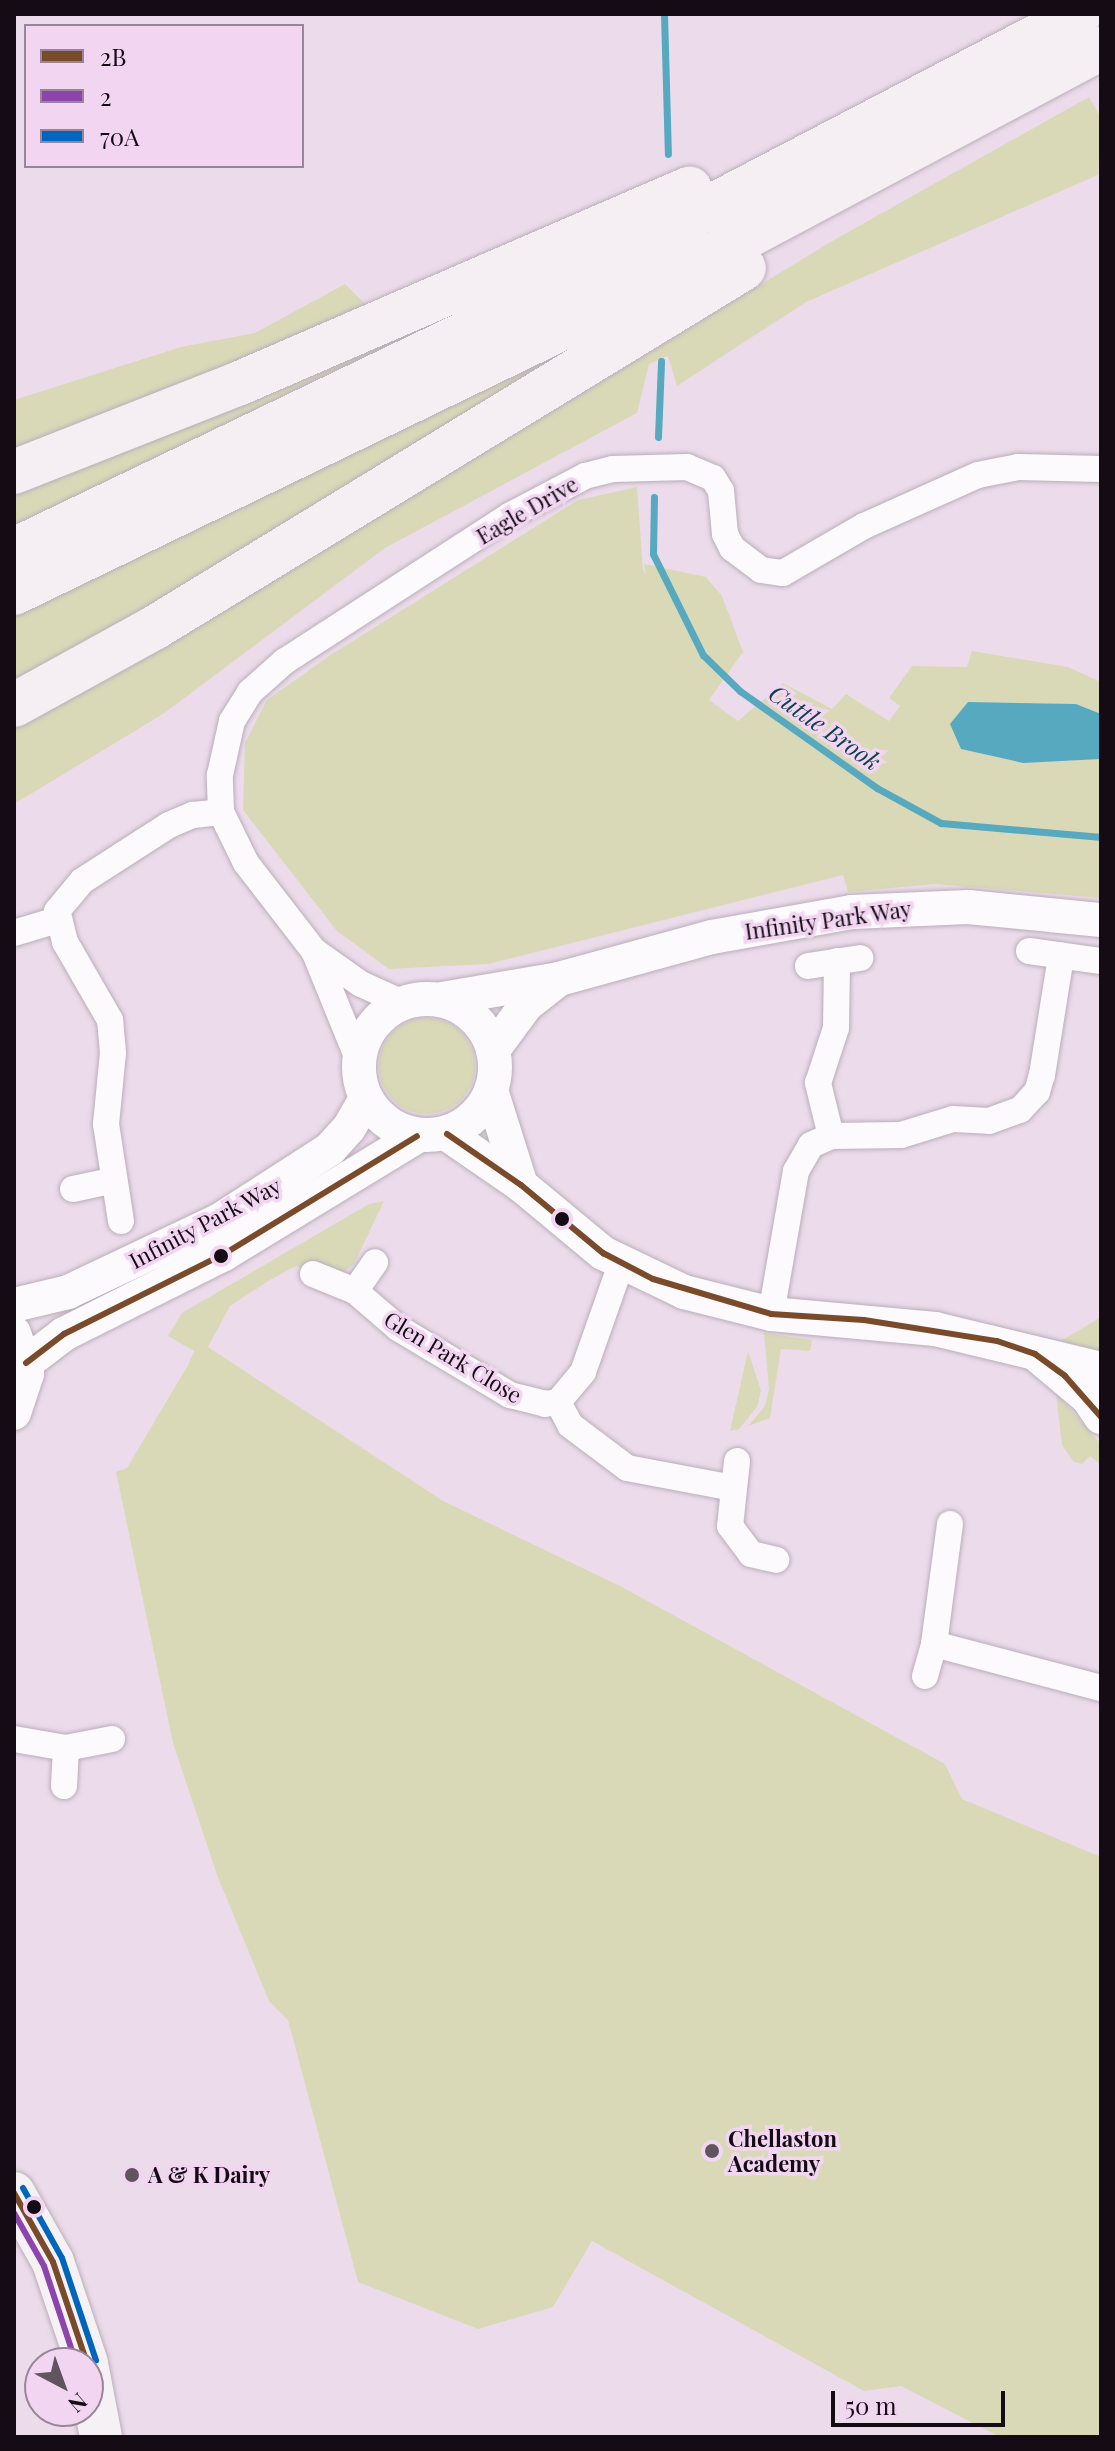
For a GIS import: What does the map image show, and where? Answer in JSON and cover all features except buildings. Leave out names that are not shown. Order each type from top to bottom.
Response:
[{"type":"highway","points":[[14,550],[491,321],[1080,14]]},
{"type":"highway","points":[[14,472],[240,383],[867,108],[1023,45]]},
{"type":"highway","points":[[14,593],[699,262],[1101,48]]},
{"type":"highway","points":[[14,705],[303,537],[824,219],[1002,103]]},
{"type":"main road","points":[[14,2193],[53,2262],[81,2347]]},
{"type":"street","name":"Eagle Drive","points":[[359,1061],[314,951],[246,863],[221,812],[224,744],[250,692],[285,661],[509,516],[585,476],[635,466],[699,470],[721,491],[725,534],[732,548],[761,570],[783,573],[864,526],[978,475],[1018,467],[1101,469]]},
{"type":"street","points":[[121,1221],[111,1181],[106,1124],[113,1053],[110,1020],[57,920],[66,894],[82,881],[169,825],[193,815],[221,812]]},
{"type":"street","name":"Infinity Park Way","points":[[442,999],[559,979],[712,937],[852,912],[968,907],[1101,920]]},
{"type":"street","points":[[14,933],[57,920]]},
{"type":"street","name":"Eagle Drive","points":[[314,951],[361,984],[401,1002]]},
{"type":"street","points":[[1029,951],[1101,961]]},
{"type":"street","points":[[771,1314],[796,1171],[811,1145],[831,1136],[901,1135],[953,1119],[989,1121],[1020,1110],[1037,1092],[1042,1075],[1061,956]]},
{"type":"street","points":[[808,966],[849,959],[836,1028],[818,1083],[831,1136]]},
{"type":"street","name":"Infinity Park Way","points":[[493,1050],[526,1005],[559,979]]},
{"type":"street","points":[[521,1185],[491,1090],[493,1050],[477,1021],[442,999],[401,1002],[377,1020],[364,1037],[359,1061],[366,1098],[390,1125],[432,1135],[521,1185],[569,1229],[621,1264],[684,1292],[771,1314],[935,1329],[1101,1369]]},
{"type":"street","points":[[432,1135],[473,1118],[491,1090]]},
{"type":"street","name":"Infinity Park Way","points":[[14,1305],[68,1292],[220,1220],[330,1149],[349,1128],[366,1098]]},
{"type":"street","name":"Infinity Park Way","points":[[20,1348],[64,1334],[224,1254],[432,1135]]},
{"type":"street","points":[[73,1189],[111,1181]]},
{"type":"street","points":[[355,1291],[375,1262]]},
{"type":"street","points":[[621,1264],[583,1372],[558,1402],[570,1425],[627,1468],[733,1488]]},
{"type":"street","name":"Glen Park Close","points":[[313,1274],[355,1291],[398,1328],[510,1395],[536,1404],[558,1402]]},
{"type":"street","points":[[14,1413],[26,1386],[20,1348]]},
{"type":"street","points":[[1035,1354],[1100,1406]]},
{"type":"street","points":[[737,1461],[730,1526],[751,1554],[776,1560]]},
{"type":"street","points":[[925,1676],[934,1644],[950,1524]]},
{"type":"street","points":[[934,1644],[1101,1688]]},
{"type":"street","points":[[14,1739],[66,1748],[112,1739]]},
{"type":"street","points":[[64,1786],[66,1748]]},
{"type":"green space","points":[[1089,97],[1101,118],[1098,175],[806,302],[677,386],[668,356],[649,364],[637,413],[385,548],[163,714],[14,804],[14,728],[245,598],[834,240]]},
{"type":"green space","points":[[644,227],[14,531],[14,483]]},
{"type":"green space","points":[[345,284],[369,308],[14,451],[14,400],[181,347],[255,333]]},
{"type":"green space","points":[[613,326],[14,692],[14,616]]},
{"type":"green space","points":[[637,487],[643,569],[646,575],[644,564],[706,577],[722,596],[743,652],[709,700],[738,721],[783,683],[832,709],[846,694],[889,721],[900,706],[889,698],[912,666],[967,667],[972,651],[1068,667],[1101,682],[1101,714],[1076,704],[951,724],[961,749],[1023,763],[1101,759],[1101,898],[935,884],[848,892],[843,875],[488,964],[389,969],[337,931],[243,810],[245,743],[267,700],[329,656],[578,500]]},
{"type":"green space","points":[[427,1018],[445,1022],[461,1032],[471,1048],[475,1066],[471,1084],[461,1100],[445,1110],[427,1114],[409,1110],[393,1100],[383,1084],[379,1066],[383,1048],[393,1032],[409,1022]]},
{"type":"green space","points":[[384,1201],[354,1264],[337,1277],[296,1266],[270,1280],[230,1306],[208,1347],[443,1501],[622,1587],[945,1764],[962,1799],[1101,1857],[1101,2437],[1000,2437],[901,2386],[864,2391],[592,2241],[553,2307],[478,2329],[358,2282],[288,2020],[269,2001],[217,1875],[173,1743],[116,1472],[127,1468],[194,1351],[168,1336],[182,1313],[369,1204]]},
{"type":"green space","points":[[1101,1317],[1101,1353],[1061,1341]]},
{"type":"green space","points":[[764,1333],[812,1340],[810,1351],[781,1349],[770,1418],[748,1426],[765,1406],[769,1389]]},
{"type":"green space","points":[[748,1351],[761,1391],[757,1407],[739,1429],[730,1431]]},
{"type":"green space","points":[[1056,1393],[1101,1444],[1101,1465],[1090,1456],[1082,1464],[1074,1462],[1062,1445]]},
{"type":"water","points":[[968,702],[1076,704],[1101,714],[1101,759],[1023,763],[961,749],[950,724]]},
{"type":"waterway","name":"Cuttle Brook","points":[[664,14],[668,154]]},
{"type":"waterway","name":"Cuttle Brook","points":[[658,437],[661,361]]},
{"type":"waterway","name":"Cuttle Brook","points":[[654,497],[653,554],[703,655],[740,691],[877,788],[941,823],[1101,837]]},
{"type":"transit line","name":"2B","points":[[447,1134],[521,1185],[603,1253],[653,1279],[771,1314],[864,1320],[997,1341],[1035,1354],[1065,1376],[1101,1417]]},
{"type":"transit line","name":"2B","points":[[26,1363],[64,1334],[224,1254],[417,1136]]},
{"type":"transit line","name":"70A","points":[[23,2188],[62,2258],[92,2347]]},
{"type":"transit line","name":"2B","points":[[14,2193],[53,2262],[82,2347]]},
{"type":"transit line","name":"2","points":[[14,2213],[44,2266],[71,2347]]},
{"type":"place","name":"Chellaston Academy","points":[[712,2151]]},
{"type":"place","name":"A & K Dairy","points":[[132,2175]]}]
